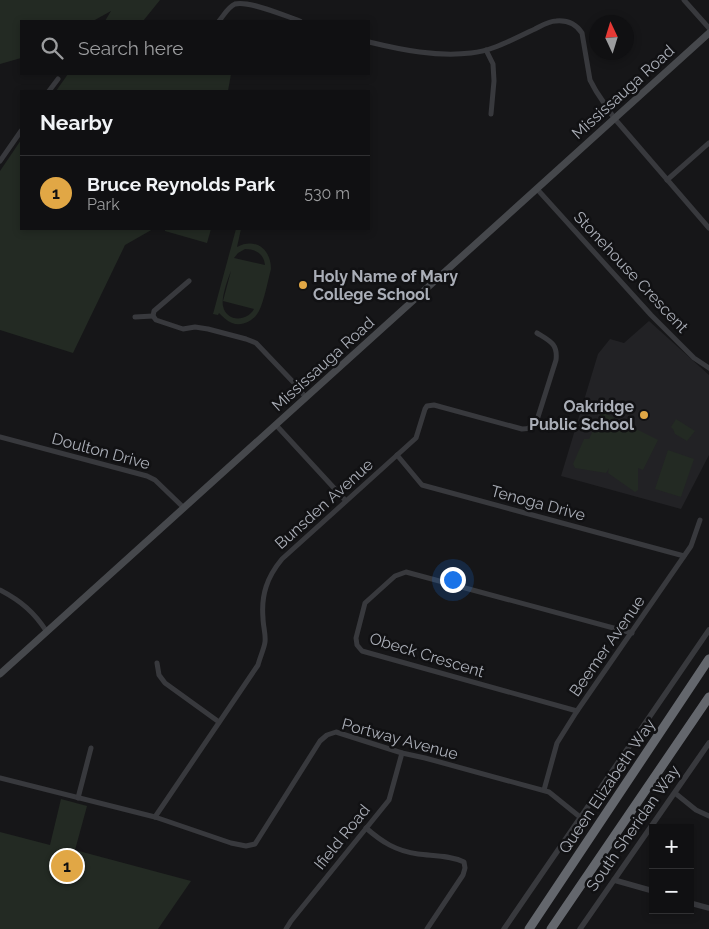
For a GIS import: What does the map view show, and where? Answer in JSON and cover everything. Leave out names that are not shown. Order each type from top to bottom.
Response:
[{"type":"highway","name":"Queen Elizabeth Way","points":[[529,929],[709,659]]},
{"type":"highway","name":"Queen Elizabeth Way","points":[[551,929],[709,697]]},
{"type":"main road","name":"Mississauga Road","points":[[0,674],[709,33]]},
{"type":"street","points":[[684,0],[709,28]]},
{"type":"street","points":[[220,20],[228,8],[236,4],[247,4],[297,20]]},
{"type":"street","points":[[370,42],[424,53],[472,53],[486,50],[556,20],[571,22],[578,26],[582,33],[590,80],[614,118],[709,228]]},
{"type":"street","points":[[486,50],[492,64],[494,81],[491,114]]},
{"type":"street","points":[[50,90],[58,79]]},
{"type":"street","points":[[0,161],[20,132]]},
{"type":"street","points":[[667,180],[709,143]]},
{"type":"street","name":"Stonehouse Crescent","points":[[537,188],[651,316],[694,358],[709,368]]},
{"type":"street","points":[[153,316],[158,306],[189,281]]},
{"type":"street","points":[[153,316],[156,320],[183,329],[195,327],[208,329],[256,343],[306,398]]},
{"type":"street","points":[[135,318],[153,316]]},
{"type":"street","name":"Bunsden Avenue","points":[[155,817],[258,665],[265,641],[263,601],[272,570],[416,438],[425,409],[428,406],[434,405],[522,429],[534,426],[557,353],[552,342],[537,333]]},
{"type":"street","points":[[276,425],[346,501]]},
{"type":"street","name":"Doulton Drive","points":[[0,437],[146,476],[155,480],[184,508]]},
{"type":"street","name":"Tenoga Drive","points":[[398,455],[422,485],[684,556]]},
{"type":"street","name":"Beemer Avenue","points":[[544,790],[557,743],[577,711],[692,546],[700,520]]},
{"type":"street","name":"Obeck Crescent","points":[[577,711],[362,651],[357,645],[356,638],[366,603],[395,576],[406,572],[632,633]]},
{"type":"street","points":[[0,590],[21,602],[47,632]]},
{"type":"street","points":[[504,929],[709,630]]},
{"type":"street","points":[[158,663],[159,675],[165,683],[219,722]]},
{"type":"street","name":"Portway Avenue","points":[[0,778],[155,817],[231,843],[246,846],[255,844],[320,741],[336,732],[402,753],[544,790],[580,816]]},
{"type":"street","name":"South Sheridan Way","points":[[580,929],[709,743]]},
{"type":"street","points":[[78,798],[91,748]]},
{"type":"street","name":"Ifield Road","points":[[286,929],[389,800],[402,753]]},
{"type":"street","points":[[675,793],[696,810],[709,816]]},
{"type":"street","points":[[366,828],[380,840],[402,851],[447,857],[464,862],[463,875],[427,929]]},
{"type":"street","points":[[614,880],[649,890]]},
{"type":"street","points":[[694,903],[709,908]]},
{"type":"shaded area","points":[[0,0],[160,0],[144,20],[106,20],[111,11],[95,20],[20,20],[20,58],[0,64]]},
{"type":"shaded area","points":[[67,75],[231,75],[228,90],[57,90]]},
{"type":"shaded area","points":[[20,141],[20,230],[151,230],[125,245],[73,353],[0,330],[0,171]]},
{"type":"shaded area","points":[[165,230],[211,230],[207,243]]},
{"type":"shaded area","points":[[236,230],[241,230],[237,247],[250,243],[256,244],[265,251],[270,262],[271,269],[263,302],[257,315],[244,324],[232,323],[219,313],[218,315],[213,314]],"holes":[[[245,249],[259,253],[265,265],[234,258]],[[231,271],[223,300],[227,283]],[[223,301],[254,309],[242,318],[232,317],[225,311]]]},
{"type":"shaded area","name":"Oakridge Public School","points":[[649,321],[709,375],[709,455],[681,509],[561,476],[598,354],[610,339],[624,343]]},
{"type":"shaded area","points":[[602,412],[658,440],[643,470],[638,468],[638,490],[635,492],[608,473],[609,468],[606,473],[575,468],[573,464],[584,439],[589,439]]},
{"type":"shaded area","points":[[676,419],[695,431],[687,441],[675,434],[671,427]]},
{"type":"shaded area","points":[[668,450],[694,459],[681,497],[655,489]]},
{"type":"shaded area","points":[[61,799],[87,806],[75,850],[191,881],[158,929],[0,929],[0,832],[50,845]]},
{"type":"place","name":"Holy Name of Mary College School","points":[[303,285]]},
{"type":"place","name":"Oakridge Public School","points":[[644,415]]},
{"type":"place","name":"Bruce Reynolds Park","points":[[67,866]]}]
